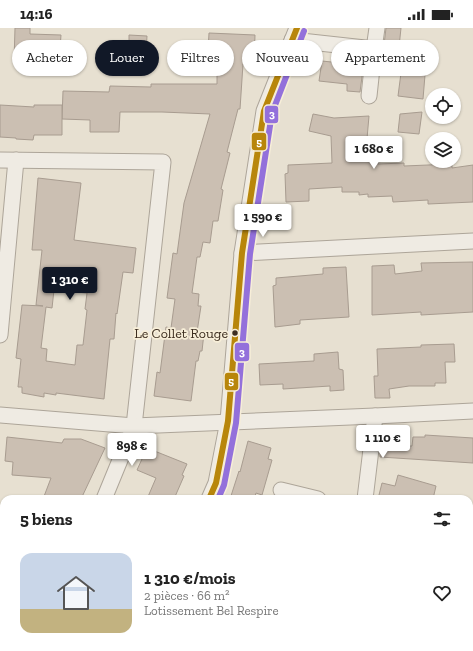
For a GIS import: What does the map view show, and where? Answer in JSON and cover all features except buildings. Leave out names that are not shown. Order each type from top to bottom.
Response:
[{"type":"street","points":[[376,40],[378,28]]},
{"type":"street","points":[[211,495],[216,483],[228,421],[242,253],[264,111],[295,34],[331,41]]},
{"type":"street","points":[[369,96],[371,76]]},
{"type":"street","points":[[0,160],[163,162],[134,426],[106,495]]},
{"type":"street","points":[[0,335],[16,160]]},
{"type":"street","points":[[242,253],[473,241]]},
{"type":"street","points":[[0,415],[134,426],[473,411]]},
{"type":"street","points":[[365,495],[375,416]]},
{"type":"street","points":[[281,490],[302,495]]},
{"type":"transit line","name":"5","points":[[211,495],[216,483],[228,421],[242,253],[264,111],[297,28]]},
{"type":"transit line","name":"3","points":[[220,495],[224,485],[236,423],[250,254],[272,113],[304,31]]},
{"type":"place","name":"Le Collet Rouge","points":[[235,333]]}]
